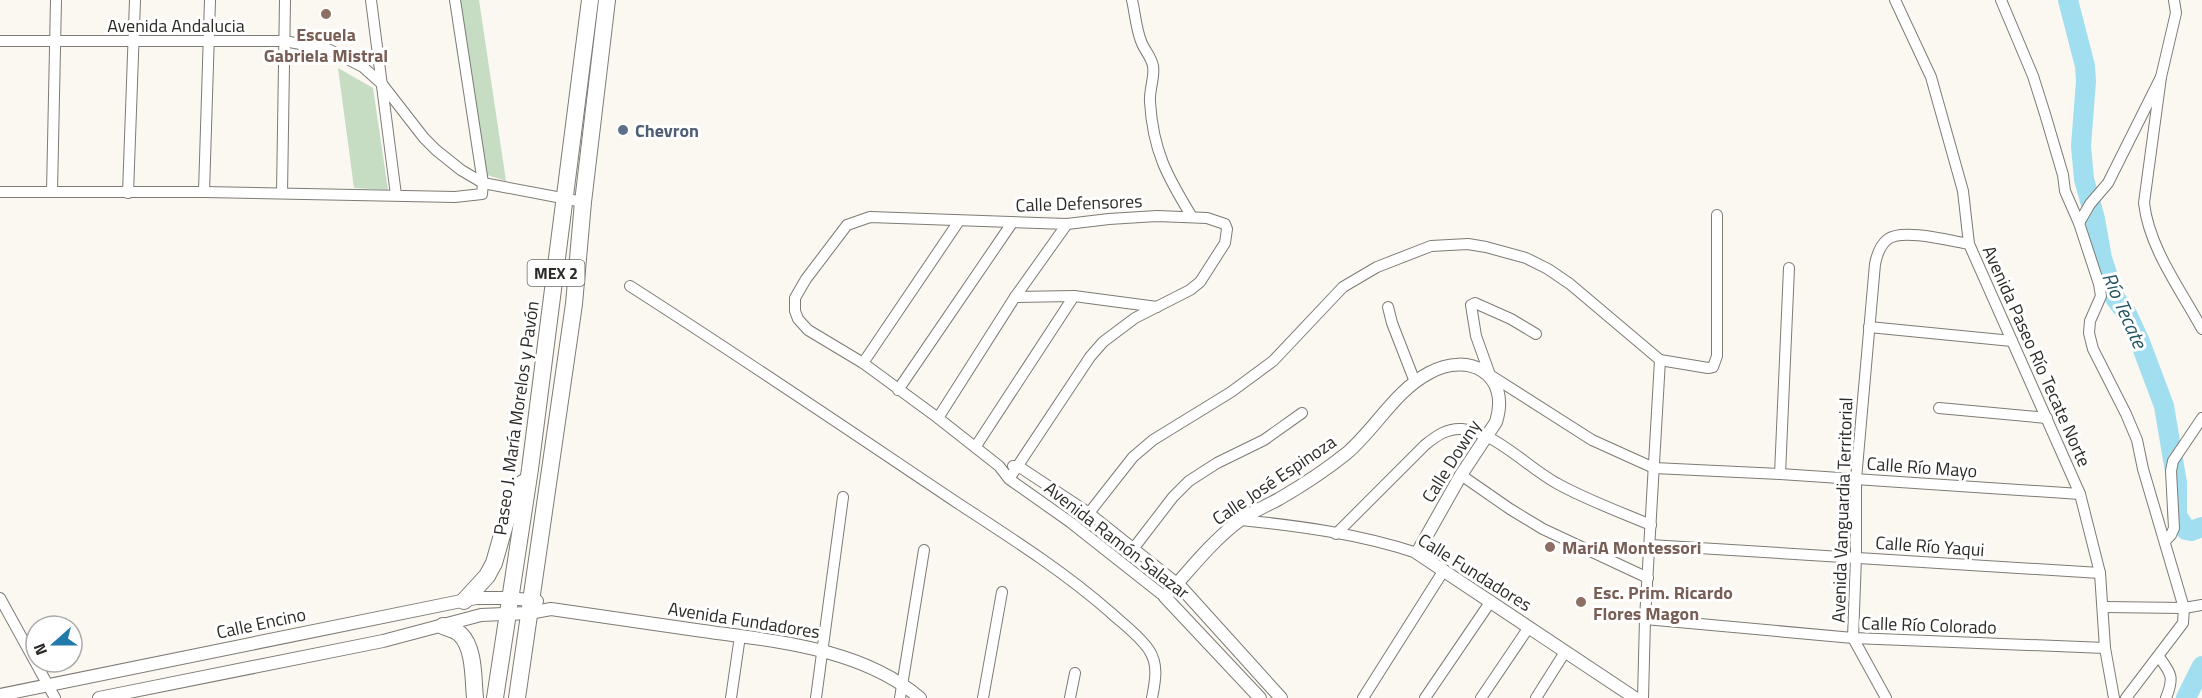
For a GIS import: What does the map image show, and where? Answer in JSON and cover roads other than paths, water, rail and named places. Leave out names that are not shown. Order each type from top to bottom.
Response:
[{"type":"highway","name":"Paseo J. María Morelos y Pavón","points":[[495,698],[530,469],[590,0]]},
{"type":"highway","name":"MEX 2","points":[[517,698],[574,304],[583,202],[607,0]]},
{"type":"highway","points":[[464,601],[487,576],[494,563],[516,495],[530,469]]},
{"type":"highway","points":[[443,626],[460,634],[465,642],[471,662],[475,698]]},
{"type":"street","points":[[52,192],[56,0]]},
{"type":"street","points":[[128,193],[135,0]]},
{"type":"street","points":[[204,192],[210,0]]},
{"type":"street","points":[[282,193],[285,0]]},
{"type":"street","points":[[371,0],[396,195]]},
{"type":"street","points":[[0,192],[204,192],[454,197],[482,194],[483,183],[455,0]]},
{"type":"street","points":[[1132,0],[1141,41],[1154,68],[1149,92],[1152,129],[1157,151],[1168,178],[1192,217]]},
{"type":"street","name":"Avenida Paseo Río Tecate Norte","points":[[1895,0],[1931,77],[1963,191],[1969,243],[2080,494],[2100,573],[2105,648],[2114,698]]},
{"type":"street","points":[[2001,0],[2033,76],[2053,138],[2065,191],[2079,223],[2101,296],[2090,321],[2089,333],[2093,349],[2137,440],[2143,469],[2184,608],[2183,623],[2126,698]]},
{"type":"street","points":[[2174,0],[2176,13],[2161,77],[2144,203],[2145,215],[2158,249],[2202,329]]},
{"type":"street","name":"Avenida Andalucia","points":[[0,41],[284,42],[328,48],[363,67],[382,84],[423,138],[461,170],[483,183],[583,202]]},
{"type":"street","points":[[2079,223],[2090,204],[2108,183],[2161,77]]},
{"type":"street","points":[[1089,513],[1133,458],[1153,441],[1232,392],[1273,361],[1343,287],[1377,267],[1431,246],[1447,244],[1486,247],[1533,262],[1570,284],[1660,360],[1708,369],[1713,367],[1716,363],[1717,215]]},
{"type":"street","name":"Calle Defensores","points":[[808,330],[798,319],[795,311],[795,298],[847,225],[861,219],[887,216],[1067,224],[1109,219],[1192,217],[1213,219],[1225,224],[1227,229],[1225,243],[1200,282],[1190,290],[1157,307]]},
{"type":"street","points":[[863,363],[959,221]]},
{"type":"street","points":[[898,390],[1012,223]]},
{"type":"street","points":[[938,418],[1014,297],[1067,224]]},
{"type":"street","name":"Avenida Vanguardia Territorial","points":[[1886,698],[1853,638],[1856,479],[1875,264],[1878,251],[1889,238],[1898,235],[1925,236],[1969,243]]},
{"type":"street","points":[[1780,474],[1789,268]]},
{"type":"street","points":[[630,286],[770,376],[838,424],[1054,567],[1083,589],[1139,638],[1152,656],[1156,674],[1152,698]]},
{"type":"street","points":[[1014,297],[1074,297],[1131,302],[1157,307]]},
{"type":"street","points":[[976,446],[1074,297]]},
{"type":"street","name":"Calle Downy","points":[[1417,553],[1461,475],[1496,422],[1500,403],[1499,393],[1479,347],[1471,305],[1475,303],[1511,319],[1536,334]]},
{"type":"street","points":[[1009,479],[1090,357],[1103,342],[1135,318],[1157,307]]},
{"type":"street","points":[[1388,307],[1415,382]]},
{"type":"street","points":[[1869,327],[2012,341]]},
{"type":"street","name":"Avenida Ramón Salazar","points":[[808,330],[863,363],[976,446],[999,465],[1009,479],[1070,522],[1165,597],[1260,698]]},
{"type":"street","points":[[1643,698],[1645,619],[1660,360]]},
{"type":"street","name":"Calle José Espinoza","points":[[1165,597],[1210,547],[1240,520],[1307,483],[1366,436],[1415,382],[1429,373],[1454,365],[1474,367],[1490,375],[1592,440],[1654,468]]},
{"type":"street","points":[[1939,408],[2047,418]]},
{"type":"street","points":[[1133,549],[1173,497],[1189,481],[1217,463],[1264,440],[1302,413]]},
{"type":"street","points":[[2165,541],[2174,528],[2170,471],[2173,461],[2202,418]]},
{"type":"street","points":[[1336,534],[1425,445],[1448,430],[1463,429],[1486,436],[1556,483],[1583,497],[1651,525]]},
{"type":"street","name":"Avenida Ramón Salazar","points":[[999,465],[1017,466],[1089,513],[1178,584],[1281,698]]},
{"type":"street","name":"Calle Río Mayo","points":[[1654,468],[2080,494]]},
{"type":"street","points":[[1461,475],[1509,509],[1543,529],[1648,578]]},
{"type":"street","points":[[816,698],[843,498]]},
{"type":"street","name":"Calle Fundadores","points":[[1240,520],[1301,527],[1391,545],[1417,553],[1635,698]]},
{"type":"street","name":"Calle Río Yaqui","points":[[1650,545],[2100,573]]},
{"type":"street","points":[[900,698],[924,550]]},
{"type":"street","points":[[1363,698],[1444,570]]},
{"type":"street","points":[[983,698],[1002,592]]},
{"type":"street","name":"Calle Encino","points":[[0,694],[464,601],[493,597],[509,605]]},
{"type":"street","points":[[0,598],[55,698]]},
{"type":"street","points":[[1425,698],[1491,601]]},
{"type":"street","points":[[2103,607],[2184,608],[2202,604]]},
{"type":"street","name":"Calle Encino","points":[[99,698],[383,641],[443,626],[509,605],[529,606]]},
{"type":"street","name":"Avenida Fundadores","points":[[529,606],[740,636],[823,651],[876,669],[903,683],[920,698]]},
{"type":"street","name":"Calle Río Colorado","points":[[1645,619],[1853,638],[2105,648]]},
{"type":"street","points":[[1481,698],[1528,627]]},
{"type":"street","points":[[731,698],[740,636]]},
{"type":"street","points":[[1536,698],[1565,652]]},
{"type":"street","points":[[2159,657],[2169,670],[2171,678],[2166,698]]},
{"type":"street","points":[[1070,698],[1075,673]]},
{"type":"waterway","name":"Río Tecate","points":[[2068,0],[2085,66],[2081,146],[2084,179],[2095,219],[2102,258],[2115,298],[2127,314],[2140,342],[2164,406],[2177,483],[2177,515],[2186,530],[2191,531],[2202,527]]},
{"type":"waterway","name":"Río Tecate","points":[[2186,698],[2202,666]]},
{"type":"place","name":"Escuela Gabriela Mistral","points":[[326,14]]},
{"type":"place","name":"Chevron","points":[[623,130]]},
{"type":"place","name":"MariA Montessori","points":[[1550,547]]},
{"type":"place","name":"Esc. Prim. Ricardo Flores Magon","points":[[1581,602]]}]
